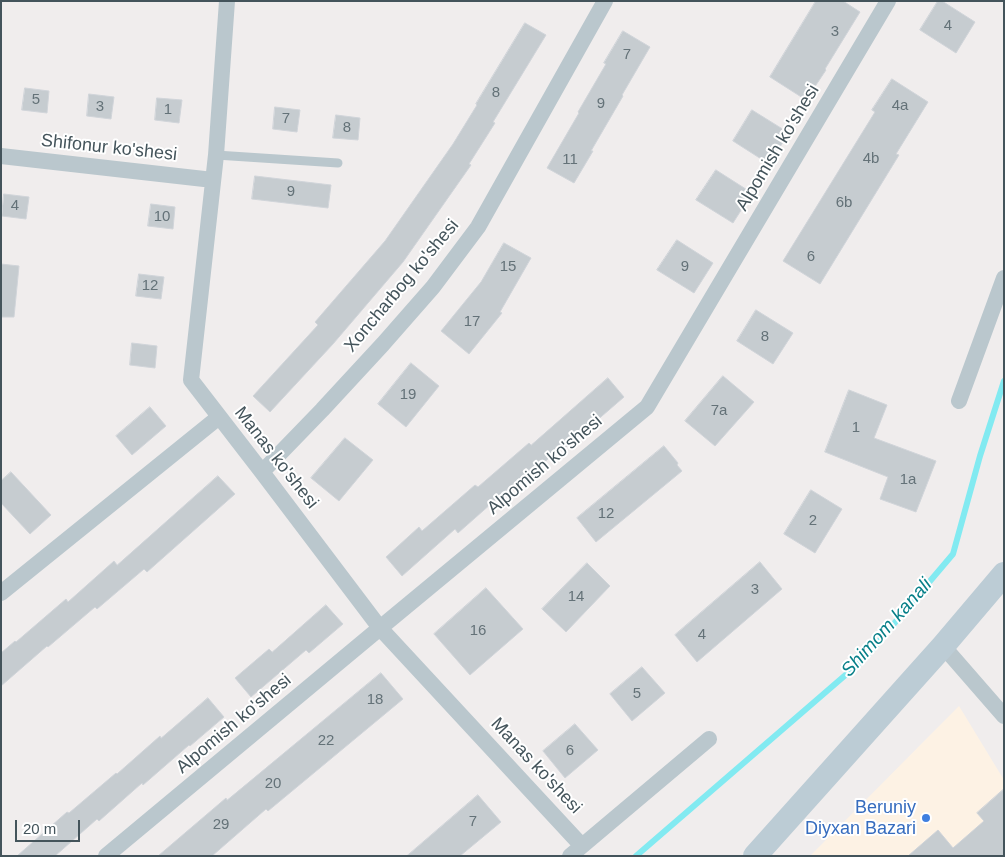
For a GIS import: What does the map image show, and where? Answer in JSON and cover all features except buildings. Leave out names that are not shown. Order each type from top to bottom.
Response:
[{"type":"main road","points":[[755,856],[943,646],[1004,574]]},
{"type":"street","name":"Manas ko'shesi","points":[[228,1],[216,155],[191,380],[380,628],[576,851]]},
{"type":"street","name":"Xoncharbog ko'shesi","points":[[262,472],[383,344],[433,287],[478,227],[605,1]]},
{"type":"street","name":"Alpomish ko'shesi","points":[[106,856],[647,407],[888,1]]},
{"type":"street","name":"Shifonur ko'shesi","points":[[1,156],[213,180]]},
{"type":"street","points":[[959,402],[1004,278]]},
{"type":"street","points":[[4,585],[219,417]]},
{"type":"street","points":[[943,646],[1004,716]]},
{"type":"street","points":[[576,851],[709,739]]},
{"type":"lane","points":[[216,155],[338,163]]},
{"type":"shaded area","name":"Beruniy Diyxan Bazari","points":[[959,706],[1004,780],[1004,856],[810,856]]},
{"type":"waterway","name":"Shimom kanali","points":[[636,856],[864,659],[953,554],[980,456],[1004,381]]},
{"type":"place","name":"Beruniy Diyxan Bazari","points":[[926,818]]}]
